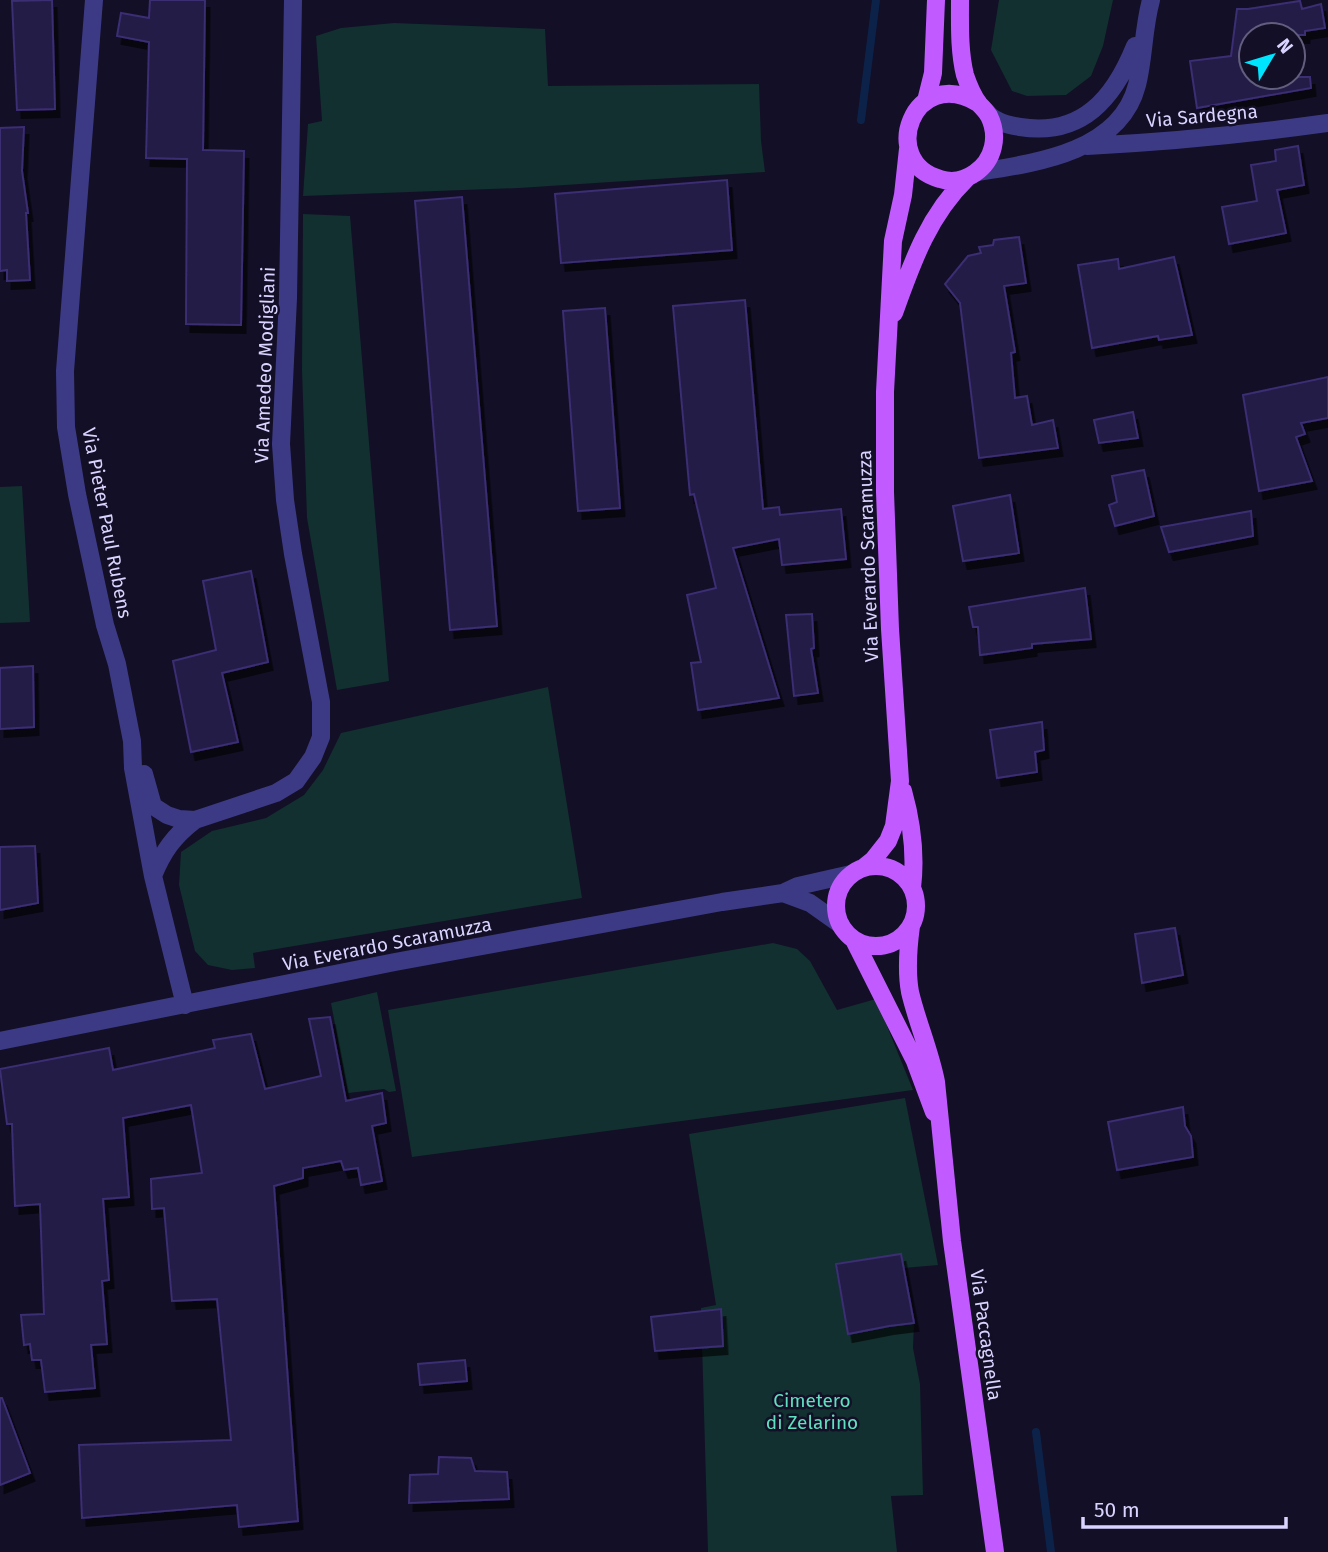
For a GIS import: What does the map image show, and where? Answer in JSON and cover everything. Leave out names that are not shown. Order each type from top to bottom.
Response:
[{"type":"main road","points":[[926,101],[933,73],[936,0]]},
{"type":"main road","points":[[960,0],[965,74],[992,123],[994,143],[987,162],[972,175],[949,181],[932,176],[917,165],[908,149],[909,125],[917,109],[941,94],[952,93],[963,95],[982,107]]},
{"type":"main road","name":"Via Everardo Scaramuzza","points":[[908,149],[894,241],[888,330],[885,492],[890,629],[900,781],[911,828],[912,888]]},
{"type":"main road","name":"Via Everardo Scaramuzza","points":[[888,330],[915,255],[929,227],[950,195],[972,175]]},
{"type":"main road","name":"Via Everardo Scaramuzza","points":[[857,871],[873,860],[888,841],[894,826],[900,781]]},
{"type":"main road","points":[[882,866],[900,874],[912,888],[916,907],[911,926],[904,935],[885,945],[875,946],[854,940],[841,925],[837,915],[838,893],[857,871],[882,866]]},
{"type":"main road","name":"Via Paccagnella","points":[[911,926],[907,953],[910,992],[931,1058],[941,1124],[952,1241],[995,1552]]},
{"type":"main road","name":"Via Paccagnella","points":[[854,940],[900,1029],[941,1124]]},
{"type":"street","name":"Via Pieter Paul Rubens","points":[[94,0],[66,360],[65,415],[79,507],[105,625],[117,664],[132,741],[133,768],[153,876],[185,1005]]},
{"type":"street","name":"Via Amedeo Modigliani","points":[[153,876],[168,844],[179,831],[195,820],[276,793],[296,780],[313,757],[321,737],[321,702],[293,554],[285,500],[281,443],[288,298],[293,0]]},
{"type":"street","points":[[972,175],[1041,159],[1080,146],[1111,129],[1122,118],[1137,83],[1151,0]]},
{"type":"street","points":[[982,107],[989,116],[1006,124],[1028,128],[1054,127],[1078,119],[1099,105],[1115,88],[1145,23]]},
{"type":"street","name":"Via Sardegna","points":[[1080,146],[1249,134],[1328,123]]},
{"type":"street","points":[[132,741],[153,806],[167,815],[195,820]]},
{"type":"street","name":"Via Everardo Scaramuzza","points":[[0,1041],[395,962],[783,893],[798,886],[857,871]]},
{"type":"street","points":[[783,893],[810,903],[841,925]]},
{"type":"green space","points":[[999,0],[1113,0],[1103,46],[1091,76],[1066,95],[1027,96],[1012,91],[991,50]]},
{"type":"green space","points":[[394,23],[545,29],[548,86],[759,84],[765,172],[519,188],[303,196],[308,124],[322,121],[316,36],[341,28]]},
{"type":"green space","points":[[303,214],[350,216],[389,681],[337,690],[307,518],[302,370]]},
{"type":"green space","points":[[22,486],[30,622],[0,623],[0,487]]},
{"type":"green space","points":[[548,687],[582,898],[253,953],[255,968],[232,970],[208,965],[195,951],[179,885],[181,852],[212,831],[266,818],[304,795],[323,770],[341,733]]},
{"type":"green space","points":[[773,943],[797,949],[810,961],[837,1010],[876,999],[913,1090],[412,1157],[388,1010]]},
{"type":"green space","points":[[377,992],[396,1091],[389,1092],[384,1089],[348,1093],[331,1003]]},
{"type":"green space","name":"Cimetero di Zelarino","points":[[905,1098],[938,1265],[904,1268],[914,1323],[913,1348],[920,1384],[923,1495],[891,1496],[897,1552],[708,1552],[701,1308],[716,1305],[689,1134]]},
{"type":"building","points":[[52,0],[55,109],[17,110],[12,1]]},
{"type":"building","points":[[150,0],[205,0],[203,150],[244,151],[241,325],[186,324],[187,159],[146,158],[149,42],[117,36],[121,13],[149,18]]},
{"type":"building","points":[[1300,1],[1302,9],[1321,4],[1325,28],[1307,31],[1307,21],[1237,21],[1237,91],[1294,91],[1197,108],[1190,61],[1231,56],[1237,9]]},
{"type":"building","points":[[1307,77],[1310,77],[1311,88],[1307,89]]},
{"type":"building","points":[[24,127],[22,171],[28,213],[30,280],[7,281],[7,270],[0,271],[0,128]]},
{"type":"building","points":[[1298,146],[1304,185],[1277,190],[1286,233],[1229,244],[1222,207],[1257,201],[1251,165],[1276,161],[1275,150]]},
{"type":"building","points":[[727,180],[732,250],[561,263],[555,194]]},
{"type":"building","points":[[462,197],[497,626],[450,630],[415,201]]},
{"type":"building","points":[[1019,237],[1026,283],[1004,286],[1015,352],[1011,353],[1015,398],[1027,396],[1032,425],[1053,420],[1058,448],[979,458],[960,303],[945,284],[968,256],[981,253],[979,247],[993,245],[994,240]]},
{"type":"building","points":[[1174,257],[1192,335],[1159,340],[1158,336],[1092,348],[1078,265],[1118,259],[1119,269]]},
{"type":"building","points":[[745,300],[763,509],[779,507],[780,515],[841,509],[846,559],[782,565],[779,539],[733,548],[779,698],[698,710],[691,663],[701,662],[687,595],[716,588],[694,494],[690,495],[673,306]]},
{"type":"building","points":[[605,308],[620,508],[578,511],[563,311]]},
{"type":"building","points":[[1328,377],[1328,418],[1301,423],[1305,434],[1296,437],[1312,481],[1259,491],[1243,395]]},
{"type":"building","points":[[1133,412],[1138,438],[1099,443],[1094,420]]},
{"type":"building","points":[[1144,470],[1154,516],[1115,526],[1109,505],[1117,502],[1112,476]]},
{"type":"building","points":[[1010,495],[1019,553],[963,561],[953,506]]},
{"type":"building","points":[[1251,511],[1253,536],[1169,552],[1161,527]]},
{"type":"building","points":[[251,571],[268,662],[222,673],[238,742],[191,752],[173,661],[216,650],[203,581]]},
{"type":"building","points":[[1085,588],[1091,639],[1032,644],[1032,648],[980,655],[978,627],[973,627],[969,607]]},
{"type":"building","points":[[812,614],[814,648],[811,649],[818,693],[794,696],[786,615]]},
{"type":"building","points":[[33,666],[34,727],[0,729],[0,668]]},
{"type":"building","points":[[1042,722],[1044,750],[1035,752],[1037,772],[997,778],[990,730]]},
{"type":"building","points":[[35,846],[38,903],[0,910],[0,847]]},
{"type":"building","points":[[1175,928],[1183,975],[1142,983],[1135,934]]},
{"type":"building","points":[[330,1017],[346,1101],[382,1093],[386,1123],[372,1126],[382,1181],[361,1185],[358,1168],[344,1170],[341,1161],[303,1168],[303,1178],[274,1186],[298,1521],[239,1527],[237,1505],[82,1518],[79,1445],[231,1440],[217,1299],[172,1301],[164,1208],[152,1209],[151,1179],[202,1173],[191,1105],[123,1118],[129,1197],[103,1199],[109,1280],[102,1281],[107,1344],[91,1345],[95,1388],[45,1392],[41,1360],[32,1360],[30,1344],[24,1345],[21,1315],[44,1314],[40,1204],[15,1206],[12,1124],[7,1124],[0,1069],[109,1048],[113,1070],[215,1048],[213,1040],[251,1034],[265,1089],[321,1076],[309,1019]]},
{"type":"building","points":[[1183,1107],[1185,1126],[1191,1136],[1193,1157],[1117,1170],[1108,1122]]},
{"type":"building","points":[[901,1254],[914,1323],[848,1334],[836,1264]]},
{"type":"building","points":[[721,1309],[723,1346],[655,1351],[651,1317]]},
{"type":"building","points":[[465,1360],[467,1381],[420,1385],[418,1364]]},
{"type":"building","points":[[0,1398],[30,1473],[0,1485]]},
{"type":"building","points":[[439,1457],[471,1458],[475,1471],[507,1472],[509,1499],[409,1503],[410,1475],[438,1474]]},
{"type":"waterway","points":[[861,120],[876,0]]},
{"type":"waterway","points":[[1036,1432],[1051,1552]]}]
